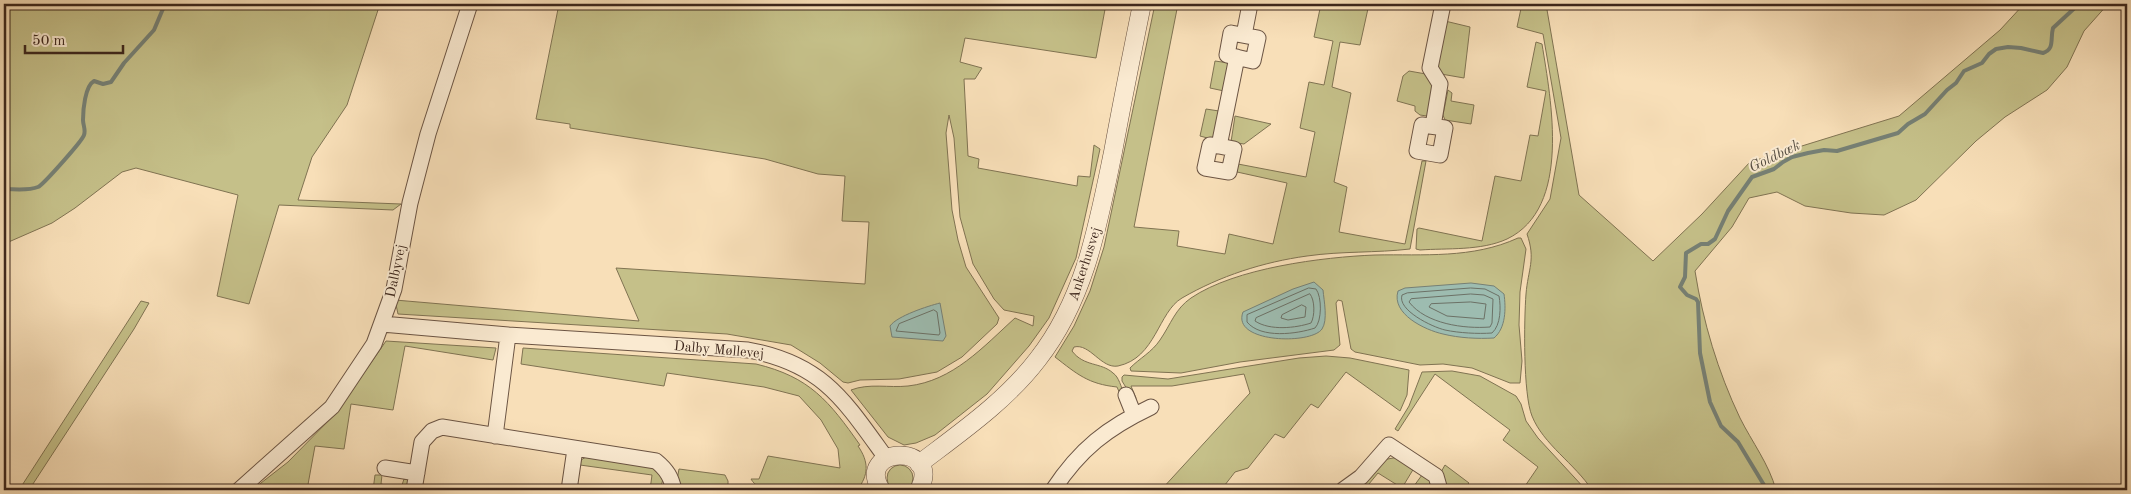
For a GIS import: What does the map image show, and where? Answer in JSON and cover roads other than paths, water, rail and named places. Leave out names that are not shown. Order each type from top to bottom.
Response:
[{"type":"street","name":"Dalbyvej","points":[[239,490],[332,406],[370,351],[394,289],[410,203],[428,134],[470,4]]},
{"type":"street","name":"Ankerhusvej","points":[[919,464],[973,422],[1012,388],[1038,359],[1075,298],[1099,223],[1142,4]]},
{"type":"street","points":[[1220,146],[1237,57],[1227,55],[1231,33],[1244,35],[1250,4]]},
{"type":"street","points":[[1433,126],[1440,84],[1430,68],[1443,4]]},
{"type":"street","name":"Dalby Møllevej","points":[[382,324],[508,335],[748,350],[772,354],[796,363],[817,376],[836,392],[886,458]]},
{"type":"street","points":[[495,436],[508,335]]},
{"type":"street","points":[[1126,395],[1134,415]]},
{"type":"street","points":[[1053,490],[1066,471],[1087,448],[1108,430],[1151,407]]},
{"type":"street","points":[[414,490],[422,442],[432,431],[442,427],[656,461],[666,469],[674,490]]},
{"type":"street","points":[[1343,490],[1361,477],[1389,445],[1436,476],[1440,490]]},
{"type":"street","points":[[569,490],[575,449]]},
{"type":"street","points":[[881,490],[876,478],[877,471],[886,458],[893,455],[908,455],[919,464],[922,472],[923,481],[919,490]]},
{"type":"street","points":[[384,468],[417,473]]},
{"type":"water","points":[[1314,282],[1323,290],[1325,310],[1324,325],[1315,334],[1289,339],[1274,338],[1249,330],[1242,322],[1243,312],[1293,289]]},
{"type":"water","points":[[1471,283],[1494,286],[1504,294],[1505,311],[1503,323],[1494,338],[1455,336],[1427,329],[1404,314],[1397,299],[1398,291],[1405,288]]},
{"type":"water","points":[[940,303],[946,336],[943,341],[892,337],[890,326],[894,322],[913,312]]},
{"type":"waterway","points":[[4,189],[38,187],[77,145],[84,135],[84,105],[88,88],[94,81],[103,84],[111,82],[124,63],[154,30],[165,4]]},
{"type":"waterway","name":"Goldbæk","points":[[1767,490],[1738,442],[1721,426],[1710,402],[1700,353],[1698,302],[1687,295],[1680,287],[1685,277],[1686,253],[1701,244],[1708,244],[1715,239],[1728,211],[1752,177],[1774,169],[1792,157],[1824,150],[1837,151],[1898,133],[1908,124],[1925,114],[1956,83],[1964,71],[1982,63],[1996,49],[2008,47],[2043,53],[2047,51],[2051,46],[2053,28],[2079,4]]}]
